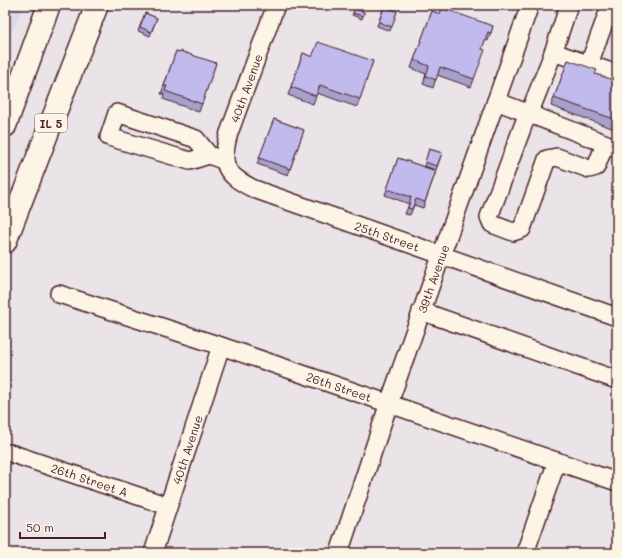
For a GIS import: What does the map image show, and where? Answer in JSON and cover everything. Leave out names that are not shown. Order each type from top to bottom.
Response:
[{"type":"highway","points":[[5,126],[49,5]]},
{"type":"highway","name":"IL 5","points":[[5,242],[97,5]]},
{"type":"highway","points":[[5,107],[32,51]]},
{"type":"street","name":"40th Avenue","points":[[227,166],[225,149],[276,5]]},
{"type":"street","name":"39th Avenue","points":[[339,553],[421,311],[530,5]]},
{"type":"street","points":[[496,101],[529,114],[611,146],[596,167],[588,169],[557,157],[547,159],[522,229],[513,232],[492,224],[489,217],[524,123],[529,114],[553,52],[569,5]]},
{"type":"street","points":[[589,64],[610,7],[609,5]]},
{"type":"street","points":[[553,52],[616,72]]},
{"type":"street","points":[[208,155],[190,161],[109,137],[117,113],[196,139],[208,155],[227,166]]},
{"type":"street","name":"25th Street","points":[[227,166],[234,178],[254,189],[442,254],[617,317]]},
{"type":"street","name":"26th Street","points":[[59,294],[221,346],[617,482]]},
{"type":"street","points":[[421,311],[617,380]]},
{"type":"street","name":"40th Avenue","points":[[153,553],[221,346]]},
{"type":"street","name":"26th Street A","points":[[10,453],[168,506]]},
{"type":"street","points":[[525,553],[557,461]]},
{"type":"shaded area","points":[[5,5],[24,5],[5,47]]},
{"type":"building","points":[[384,7],[397,11],[392,27],[379,22]]},
{"type":"building","points":[[442,8],[493,26],[491,33],[488,32],[482,49],[485,50],[474,79],[440,67],[436,80],[426,76],[429,66],[414,60],[432,11],[440,14]]},
{"type":"building","points":[[355,9],[364,12],[363,16],[353,13]]},
{"type":"building","points":[[145,13],[157,18],[151,32],[140,27]]},
{"type":"building","points":[[318,42],[373,61],[360,99],[320,85],[316,96],[291,87],[303,53],[312,57]]},
{"type":"building","points":[[176,51],[216,63],[202,104],[165,91],[167,86],[164,86]]},
{"type":"building","points":[[568,60],[597,70],[595,74],[617,81],[617,120],[554,98]]},
{"type":"building","points":[[274,119],[304,130],[290,169],[259,158]]},
{"type":"building","points":[[429,149],[442,153],[437,166],[425,162]]},
{"type":"building","points":[[398,158],[436,171],[425,202],[416,199],[412,209],[408,208],[411,197],[387,189]]}]
